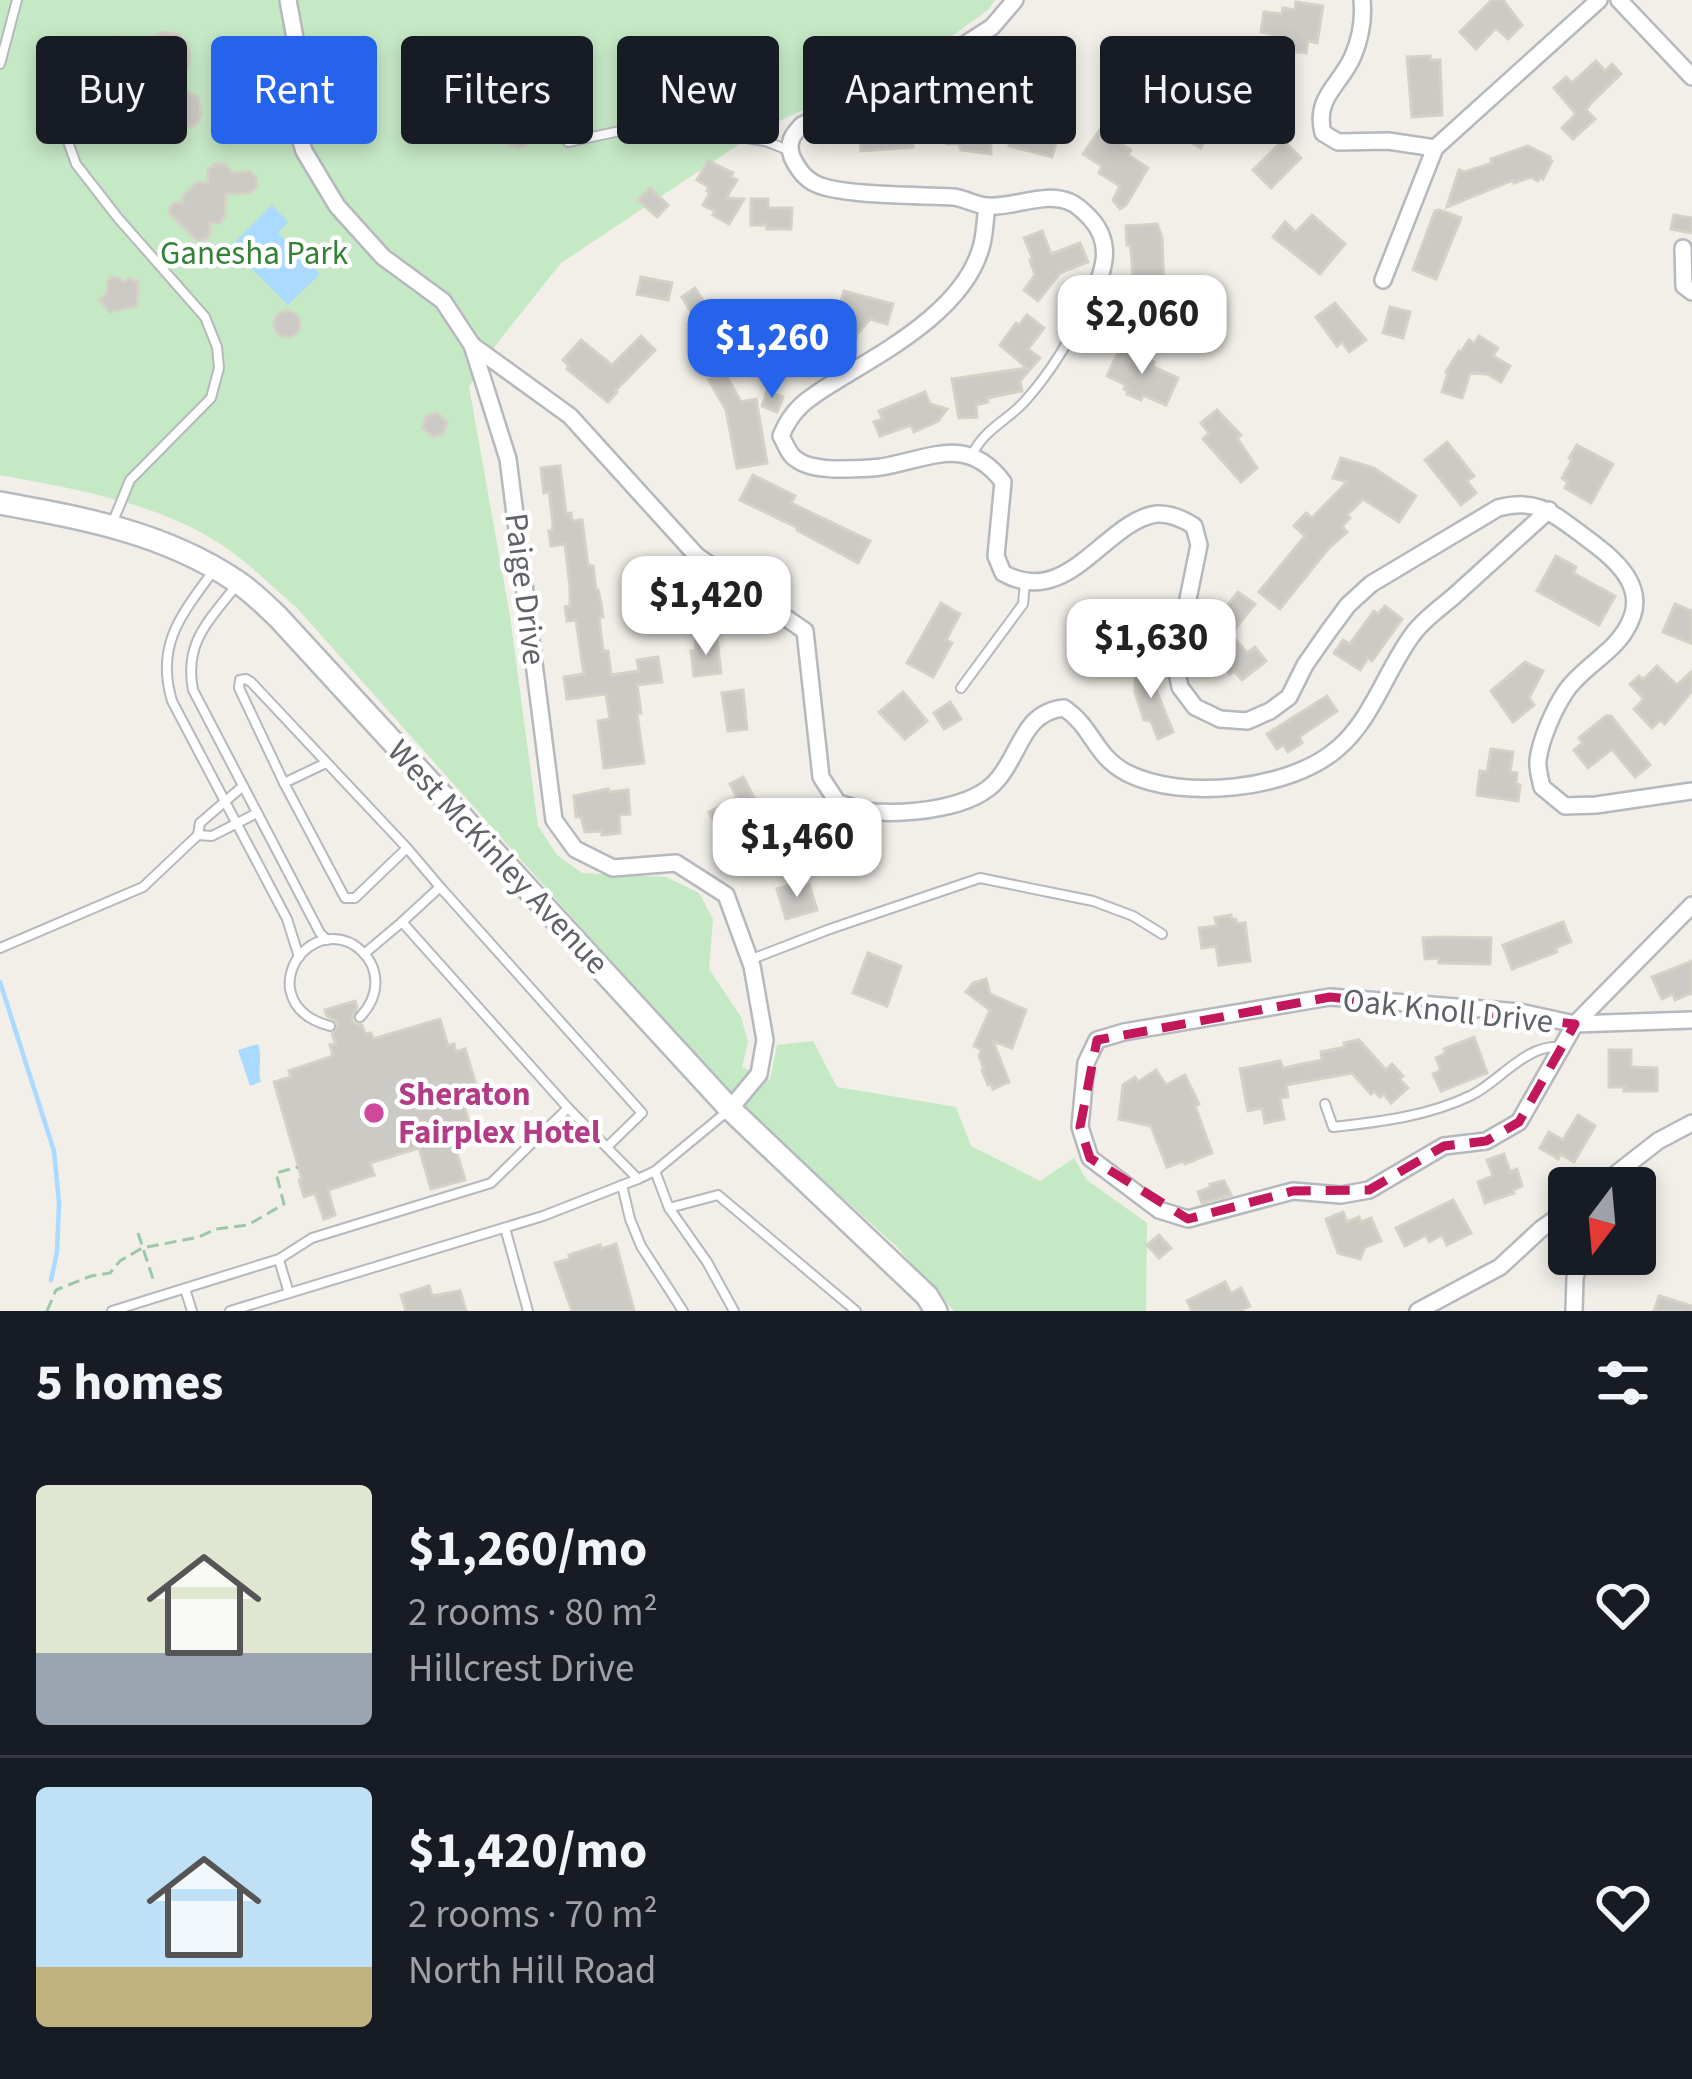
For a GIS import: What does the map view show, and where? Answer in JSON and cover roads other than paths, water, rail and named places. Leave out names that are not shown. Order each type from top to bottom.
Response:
[{"type":"main road","name":"West McKinley Avenue","points":[[0,502],[157,539],[239,582],[278,617],[730,1109],[927,1296],[936,1311]]},
{"type":"street","name":"Paige Drive","points":[[288,0],[297,49],[292,111],[304,151],[337,206],[383,256],[443,301],[472,345],[508,460],[554,820],[575,849],[614,868],[676,863],[726,895],[750,960],[765,1040],[759,1074],[730,1109]]},
{"type":"street","points":[[1015,0],[992,27],[956,50],[802,125],[791,136],[789,150],[799,170],[816,184],[842,190],[961,198],[987,206],[1053,199],[1071,202],[1088,215],[1106,248],[1093,296]]},
{"type":"street","points":[[1362,0],[1364,20],[1351,61],[1324,100],[1319,118],[1323,134],[1338,142],[1388,141],[1435,148]]},
{"type":"street","points":[[1383,280],[1435,148],[1599,0]]},
{"type":"street","points":[[1619,0],[1692,77]]},
{"type":"street","points":[[987,206],[981,249],[960,287],[932,318],[806,400],[788,418],[781,436],[794,458],[818,468],[877,468],[946,452],[972,455],[990,464],[1003,482],[996,556],[1003,573],[1017,581],[1040,582],[1069,571],[1130,526],[1156,514],[1179,517],[1194,526],[1199,544],[1175,663],[1180,687],[1195,707],[1220,719],[1247,722],[1289,697],[1328,632],[1371,584],[1498,508],[1521,502],[1549,510],[1616,560],[1630,580],[1635,605],[1626,631],[1567,690],[1544,738],[1538,763],[1542,787],[1565,806],[1596,806],[1692,791]]},
{"type":"street","points":[[1683,248],[1684,286],[1692,292]]},
{"type":"street","points":[[472,345],[570,416],[697,556],[805,631],[821,777],[838,803],[873,812],[943,808],[976,797],[997,782],[1033,722],[1047,710],[1064,708],[1079,718],[1100,753],[1125,772],[1156,784],[1245,786],[1297,772],[1336,751],[1357,727],[1414,632],[1549,510]]},
{"type":"street","points":[[1575,1024],[1692,905]]},
{"type":"street","name":"Oak Knoll Drive","points":[[1330,998],[1520,1012],[1575,1024],[1519,1122],[1486,1141],[1444,1146],[1369,1190],[1341,1196],[1293,1191],[1188,1219],[1159,1210],[1090,1158],[1080,1127],[1091,1051],[1097,1040],[1124,1032],[1330,998]]},
{"type":"street","points":[[1575,1024],[1692,1020]]},
{"type":"street","points":[[1626,1167],[1658,1141],[1692,1123]]},
{"type":"street","points":[[1418,1311],[1500,1267],[1548,1224]]},
{"type":"street","points":[[1574,1311],[1576,1275]]},
{"type":"lane","points":[[0,64],[17,0]]},
{"type":"lane","points":[[593,137],[666,125],[764,141],[789,150]]},
{"type":"lane","points":[[69,144],[76,164],[118,218],[205,317],[217,347],[219,368],[211,398],[130,479],[112,526]]},
{"type":"lane","points":[[972,455],[988,430],[1023,404],[1069,343],[1093,296]]},
{"type":"lane","points":[[215,568],[184,611],[167,649],[165,666],[172,701],[287,919],[299,957]]},
{"type":"lane","points":[[961,688],[1023,604],[1025,581]]},
{"type":"lane","points":[[239,582],[196,641],[190,675],[197,699],[327,940]]},
{"type":"lane","points":[[407,848],[355,898],[345,898],[284,784],[239,688],[240,680],[251,682],[407,848],[642,1112],[607,1148]]},
{"type":"lane","points":[[284,784],[326,763]]},
{"type":"lane","points":[[0,948],[143,887],[198,836],[200,823],[244,787]]},
{"type":"lane","points":[[198,836],[212,836],[257,813]]},
{"type":"lane","points":[[750,960],[980,878],[1093,901],[1133,916],[1162,934]]},
{"type":"lane","points":[[364,953],[440,887]]},
{"type":"lane","points":[[402,922],[638,1179]]},
{"type":"lane","points":[[330,1026],[304,1014],[290,989],[299,957],[327,940],[345,941],[364,953],[374,969],[374,997],[360,1017]]},
{"type":"lane","points":[[1325,1104],[1334,1127],[1435,1109],[1474,1094],[1546,1046],[1562,1047]]},
{"type":"lane","points":[[112,1311],[279,1259],[312,1238],[491,1183],[568,1108]]},
{"type":"lane","points":[[230,1311],[505,1228],[656,1172],[730,1109]]},
{"type":"lane","points":[[656,1172],[669,1208],[734,1311]]},
{"type":"lane","points":[[622,1185],[641,1246],[683,1311]]},
{"type":"lane","points":[[669,1208],[718,1195],[856,1311]]},
{"type":"lane","points":[[505,1228],[529,1311]]},
{"type":"lane","points":[[279,1259],[289,1293]]},
{"type":"lane","points":[[184,1288],[192,1311]]},
{"type":"water","points":[[272,205],[288,222],[278,233],[320,274],[288,305],[230,247]]},
{"type":"water","points":[[258,1044],[261,1082],[250,1086],[238,1050]]},
{"type":"waterway","points":[[0,982],[54,1151],[59,1203],[51,1280]]},
{"type":"place","name":"Sheraton Fairplex Hotel","points":[[374,1113]]},
{"type":"park label","name":"Ganesha Park","points":[[254,253]]}]
